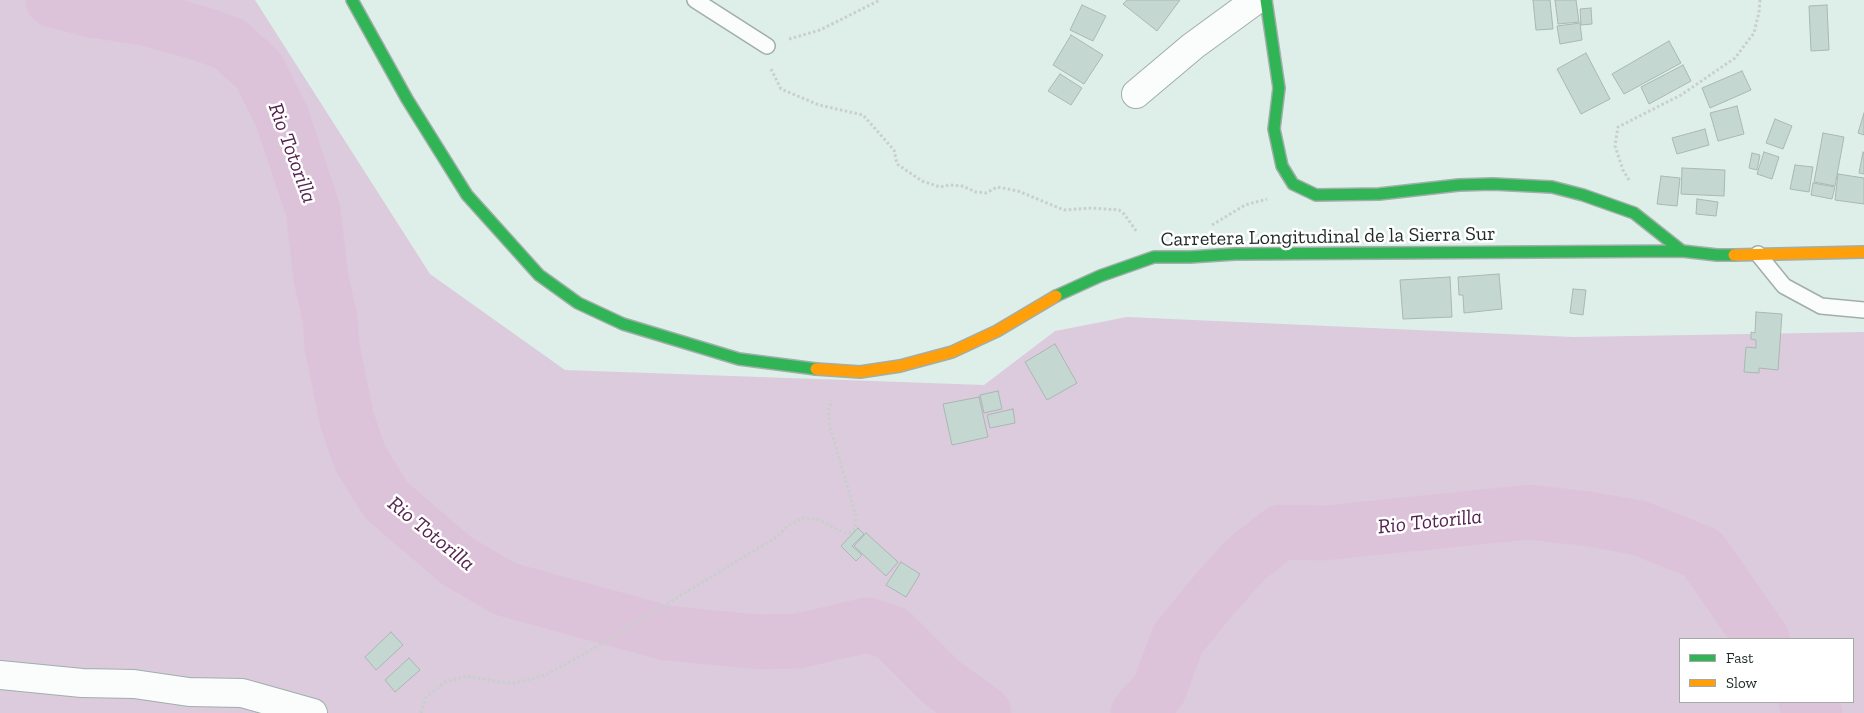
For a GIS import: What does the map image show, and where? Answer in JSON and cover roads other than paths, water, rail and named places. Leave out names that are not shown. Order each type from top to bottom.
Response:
[{"type":"main road","name":"Carretera Longitudinal de la Sierra Sur","points":[[352,0],[406,99],[467,195],[539,275],[578,303],[623,324],[739,359],[834,371],[860,372],[900,366],[952,352],[996,331],[1049,299],[1100,276],[1154,257],[1190,258],[1235,254],[1682,251],[1717,255],[1864,252]]},
{"type":"main road","points":[[1266,0],[1279,88],[1274,129],[1282,166],[1293,184],[1316,194],[1379,194],[1459,185],[1501,184],[1552,187],[1583,195],[1634,213],[1682,251]]},
{"type":"street","points":[[1136,94],[1193,46],[1256,0]]},
{"type":"street","points":[[0,675],[82,683],[134,684],[189,692],[242,693],[313,713]]},
{"type":"lane","points":[[696,0],[767,46]]},
{"type":"lane","points":[[1758,254],[1784,286],[1821,306],[1864,310]]},
{"type":"waterway","name":"Rio Totorilla","points":[[53,0],[92,10],[144,18],[199,33],[230,44],[259,71],[282,117],[313,210],[321,278],[330,319],[332,346],[347,420],[360,458],[386,500],[457,561],[505,589],[666,633],[759,642],[798,641],[867,625],[892,633],[941,682],[984,713]]},
{"type":"waterway","name":"Rio Totorilla","points":[[1138,713],[1159,690],[1178,639],[1245,560],[1281,532],[1324,533],[1530,512],[1589,519],[1639,528],[1702,553],[1761,638]]},
{"type":"waterway","name":"Rio Totorilla","points":[[1807,703],[1815,713]]}]
